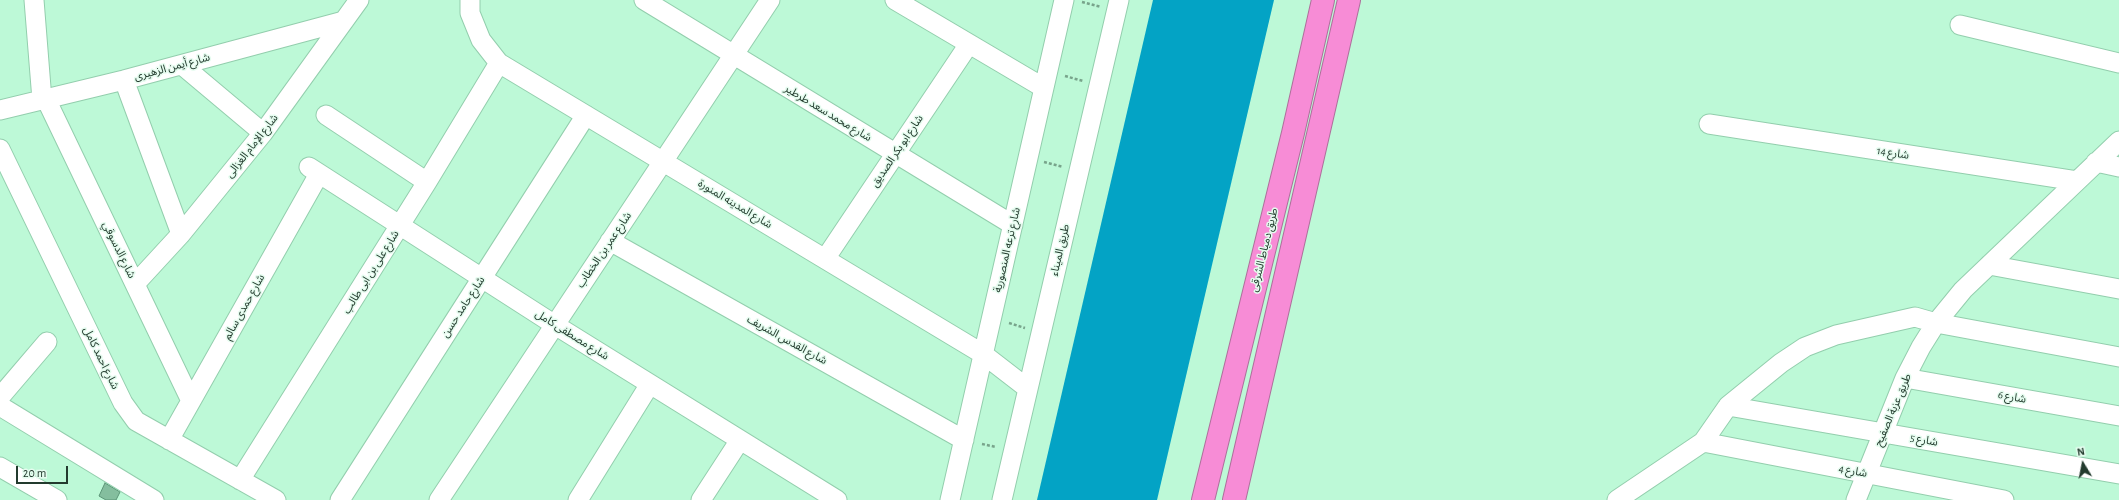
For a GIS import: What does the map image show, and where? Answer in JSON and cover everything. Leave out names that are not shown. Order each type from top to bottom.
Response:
[{"type":"highway","name":"طريق دمياط الشرقى","points":[[1203,500],[1293,133],[1323,0]]},
{"type":"highway","points":[[1234,500],[1349,0]]},
{"type":"highway","points":[[1293,133],[1318,138]]},
{"type":"street","points":[[34,0],[44,99]]},
{"type":"street","name":"شارع الإمام الغزالى","points":[[135,284],[181,234],[262,133],[359,0]]},
{"type":"street","name":"شارع المدينه المنورة","points":[[470,0],[470,13],[481,40],[499,63],[983,354],[1027,388]]},
{"type":"street","name":"شارع محمد سعد طرطير","points":[[644,0],[1013,225]]},
{"type":"street","name":"شارع عمر بن الخطاب","points":[[439,500],[770,0]]},
{"type":"street","points":[[896,0],[969,44],[1046,80]]},
{"type":"street","name":"شارع ترعه المنصورية","points":[[950,500],[1064,0]]},
{"type":"street","name":"طريق الميناء","points":[[1002,500],[1027,388],[1118,6]]},
{"type":"street","name":"شارع أيمن الزهيرى","points":[[0,110],[182,65],[344,21]]},
{"type":"street","points":[[1960,25],[2119,64]]},
{"type":"street","name":"شارع ابو بكر الصديق","points":[[825,259],[969,44]]},
{"type":"street","name":"شارع على بن ابى طالب","points":[[240,480],[400,226],[499,63]]},
{"type":"street","points":[[182,65],[262,133]]},
{"type":"street","points":[[124,80],[181,234]]},
{"type":"street","name":"شارع الدسوقي","points":[[44,99],[191,401]]},
{"type":"street","name":"شارع حامد حسن","points":[[340,500],[586,115]]},
{"type":"street","points":[[326,116],[427,182]]},
{"type":"street","name":"شارع 14","points":[[1709,124],[2077,181]]},
{"type":"street","name":"طريق عزبة الصفيح","points":[[1856,500],[1905,378],[1920,347],[1936,323],[1963,290],[2119,141]]},
{"type":"street","name":"شارع احمد كامل","points":[[0,149],[123,403],[136,421],[276,500]]},
{"type":"street","points":[[2096,162],[2119,167]]},
{"type":"street","name":"شارع مصطفى كامل","points":[[314,170],[555,325],[830,498]]},
{"type":"street","name":"شارع حمدى سالم","points":[[169,440],[314,170]]},
{"type":"street","name":"شارع القدس الشريف","points":[[610,241],[964,440]]},
{"type":"street","points":[[1989,265],[2119,289]]},
{"type":"street","points":[[1617,500],[1703,442],[1728,406],[1781,363],[1805,347],[1836,335],[1874,328],[1905,318],[1915,317],[1936,323],[2119,357]]},
{"type":"street","points":[[0,397],[47,342]]},
{"type":"street","name":"شارع 6","points":[[1905,378],[2119,416]]},
{"type":"street","points":[[578,500],[650,384]]},
{"type":"street","points":[[0,406],[154,500]]},
{"type":"street","name":"شارع 5","points":[[1728,406],[2119,474]]},
{"type":"street","points":[[701,500],[740,440]]},
{"type":"street","name":"شارع 4","points":[[1703,442],[2004,500]]},
{"type":"street","points":[[0,467],[57,500]]},
{"type":"path","points":[[1076,0],[1118,6]]},
{"type":"path","points":[[1046,80],[1099,85]]},
{"type":"path","points":[[1028,158],[1079,171]]},
{"type":"path","points":[[991,317],[1040,333]]},
{"type":"path","points":[[964,440],[1013,451]]},
{"type":"water","points":[[1153,0],[1274,0],[1157,500],[1037,500]]},
{"type":"building","points":[[105,483],[120,492],[116,500],[106,500],[99,496]]}]
